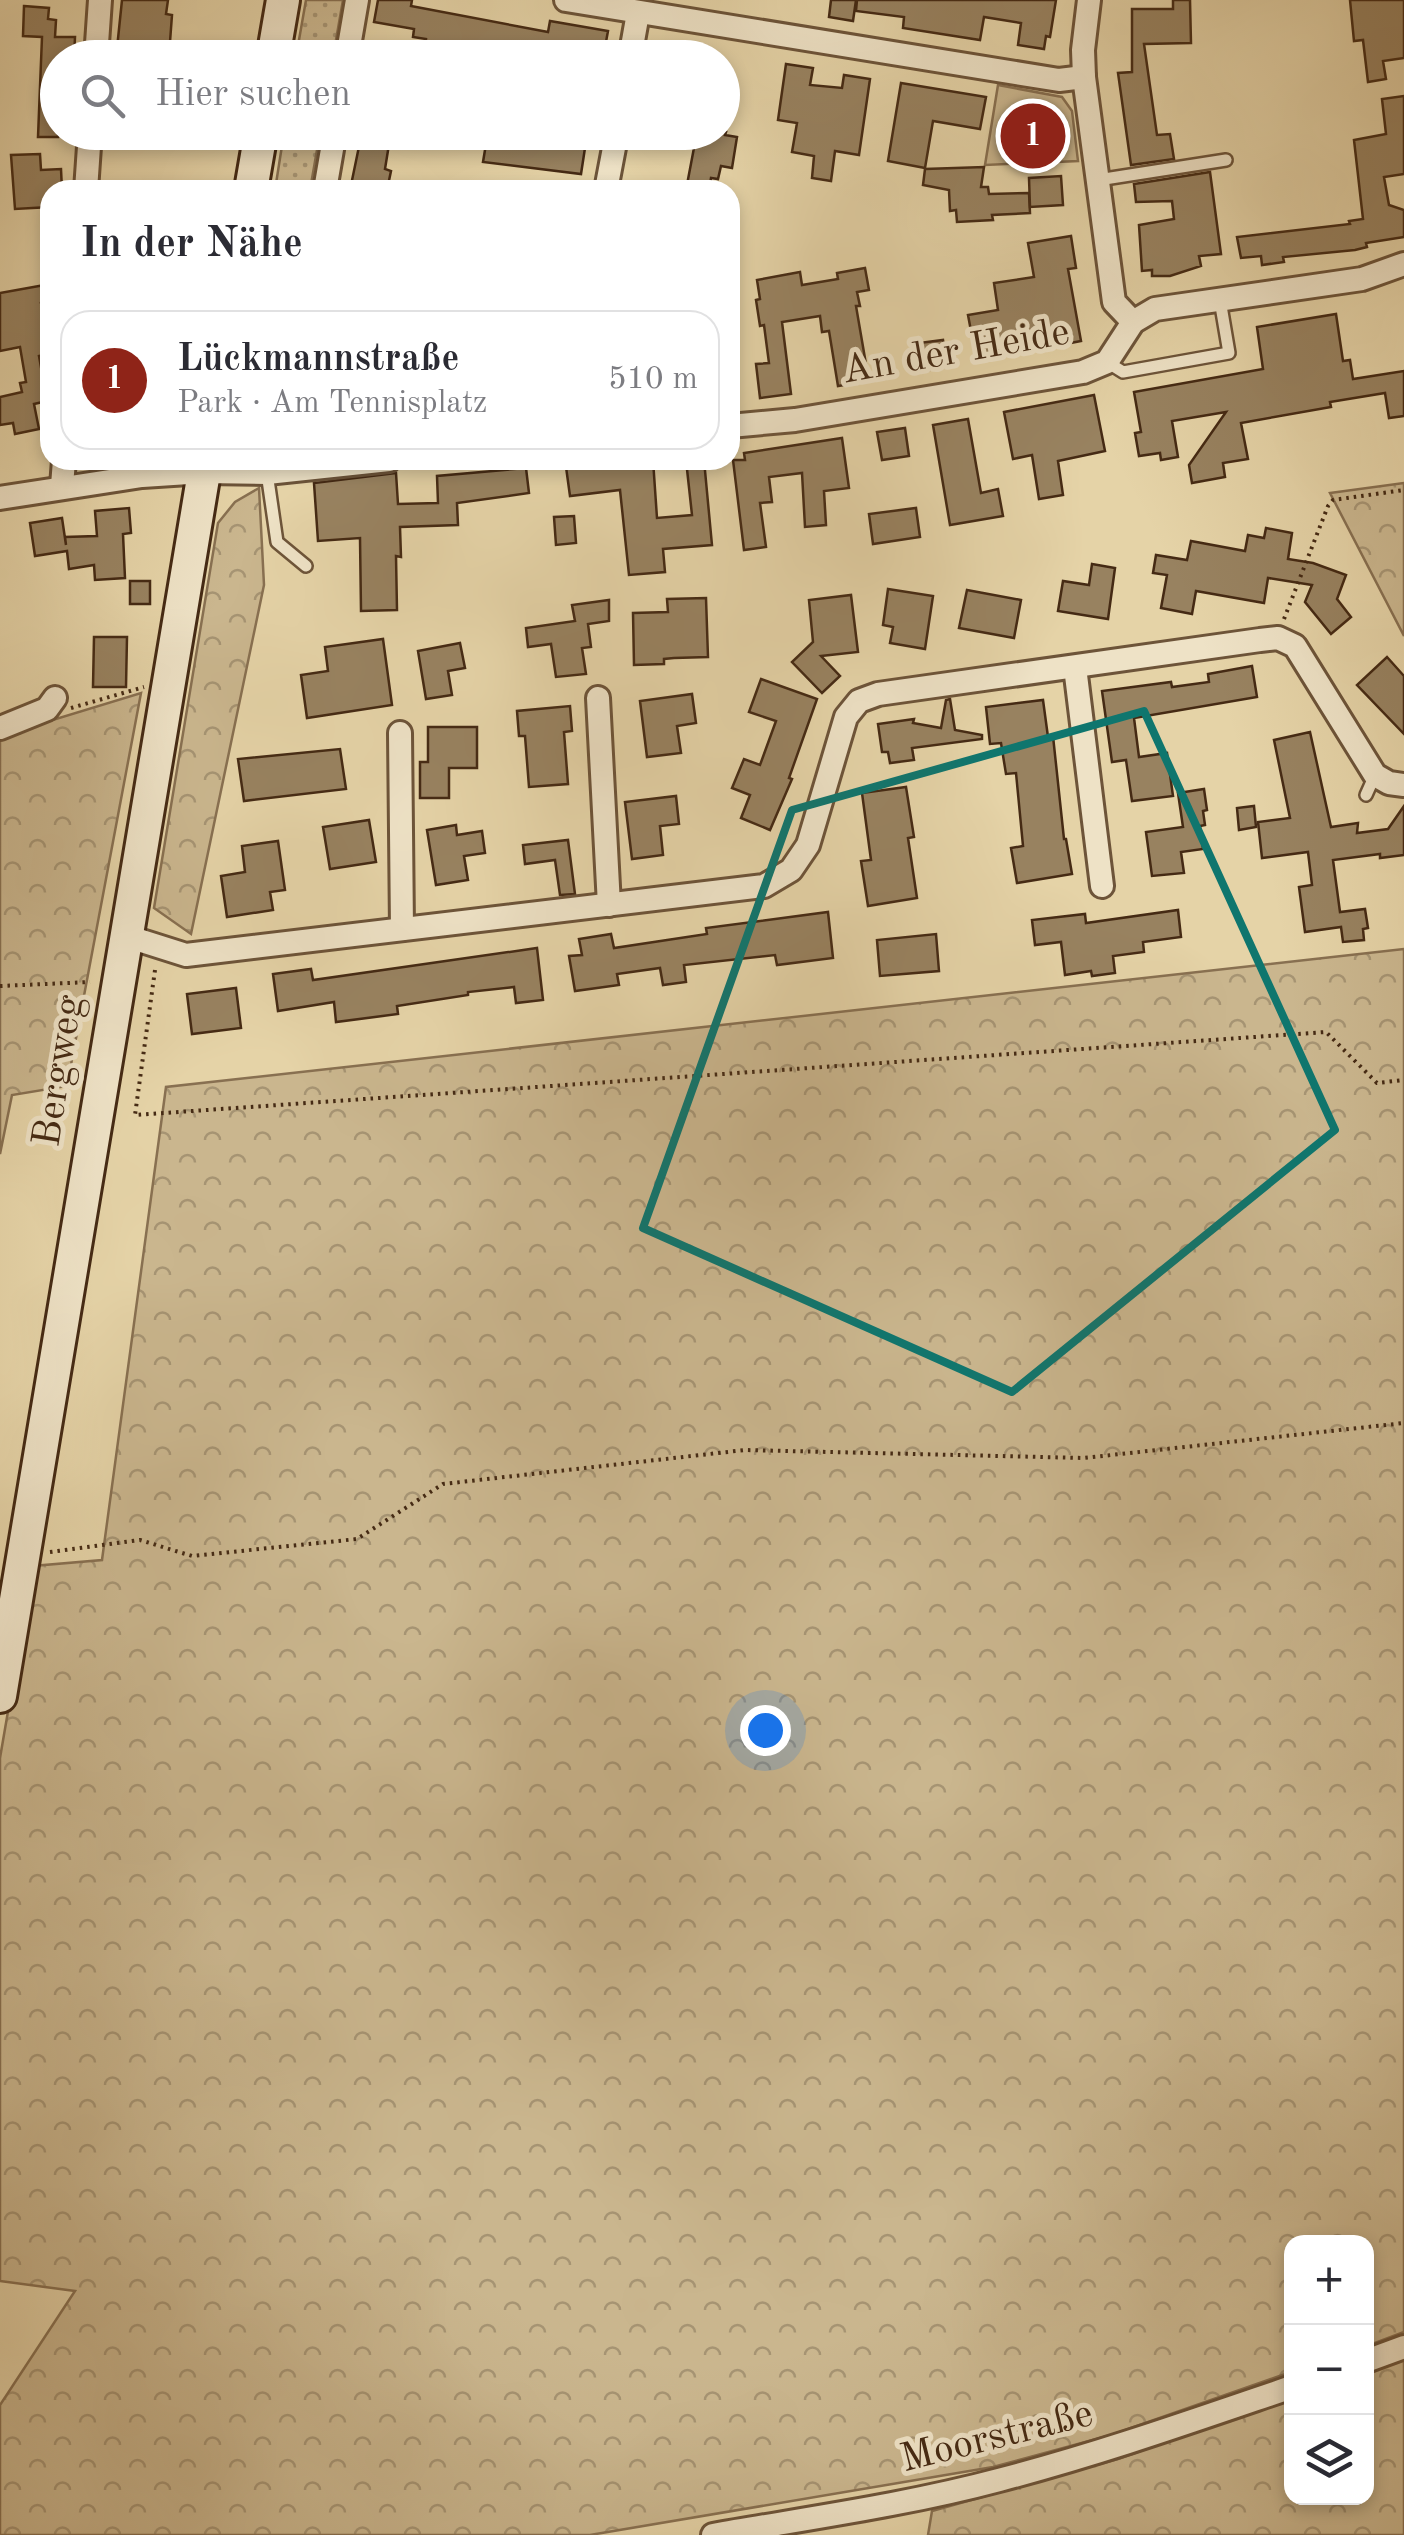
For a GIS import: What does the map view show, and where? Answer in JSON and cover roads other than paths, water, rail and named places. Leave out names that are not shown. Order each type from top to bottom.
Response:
[{"type":"main road","points":[[277,40],[283,0]]},
{"type":"main road","points":[[253,180],[258,150]]},
{"type":"main road","name":"Bergweg","points":[[0,1696],[204,470]]},
{"type":"street","points":[[97,40],[100,0]]},
{"type":"street","points":[[350,40],[356,0]]},
{"type":"street","points":[[566,0],[638,13],[666,8],[1058,80],[1084,77]]},
{"type":"street","points":[[1089,0],[1084,77],[1114,302],[1133,322],[1156,309],[1362,279],[1404,264]]},
{"type":"street","points":[[633,40],[638,13]]},
{"type":"street","points":[[87,180],[89,150]]},
{"type":"street","points":[[327,180],[331,150]]},
{"type":"street","points":[[608,180],[614,150]]},
{"type":"street","name":"An der Heide","points":[[740,425],[795,420],[1083,372],[1108,362],[1133,322]]},
{"type":"street","points":[[62,486],[63,470]]},
{"type":"street","points":[[0,498],[176,470]]},
{"type":"street","points":[[126,936],[186,956],[764,886],[791,870],[808,845],[846,716],[858,701],[878,694],[1278,638],[1294,646],[1306,662],[1371,785],[1404,785]]},
{"type":"street","points":[[1075,666],[1102,886]]},
{"type":"street","points":[[598,698],[609,904]]},
{"type":"street","points":[[0,728],[51,703]]},
{"type":"street","points":[[400,733],[402,929]]},
{"type":"street","points":[[1374,2357],[1404,2348]]},
{"type":"street","name":"Moorstraße","points":[[713,2535],[997,2481],[1115,2448],[1284,2390]]},
{"type":"lane","points":[[1098,180],[1226,160]]},
{"type":"lane","points":[[1108,362],[1123,372],[1229,353],[1220,298]]},
{"type":"lane","points":[[275,470],[277,542],[306,566]]},
{"type":"place","name":"Lückmannstraße","points":[[1033,136]]}]
